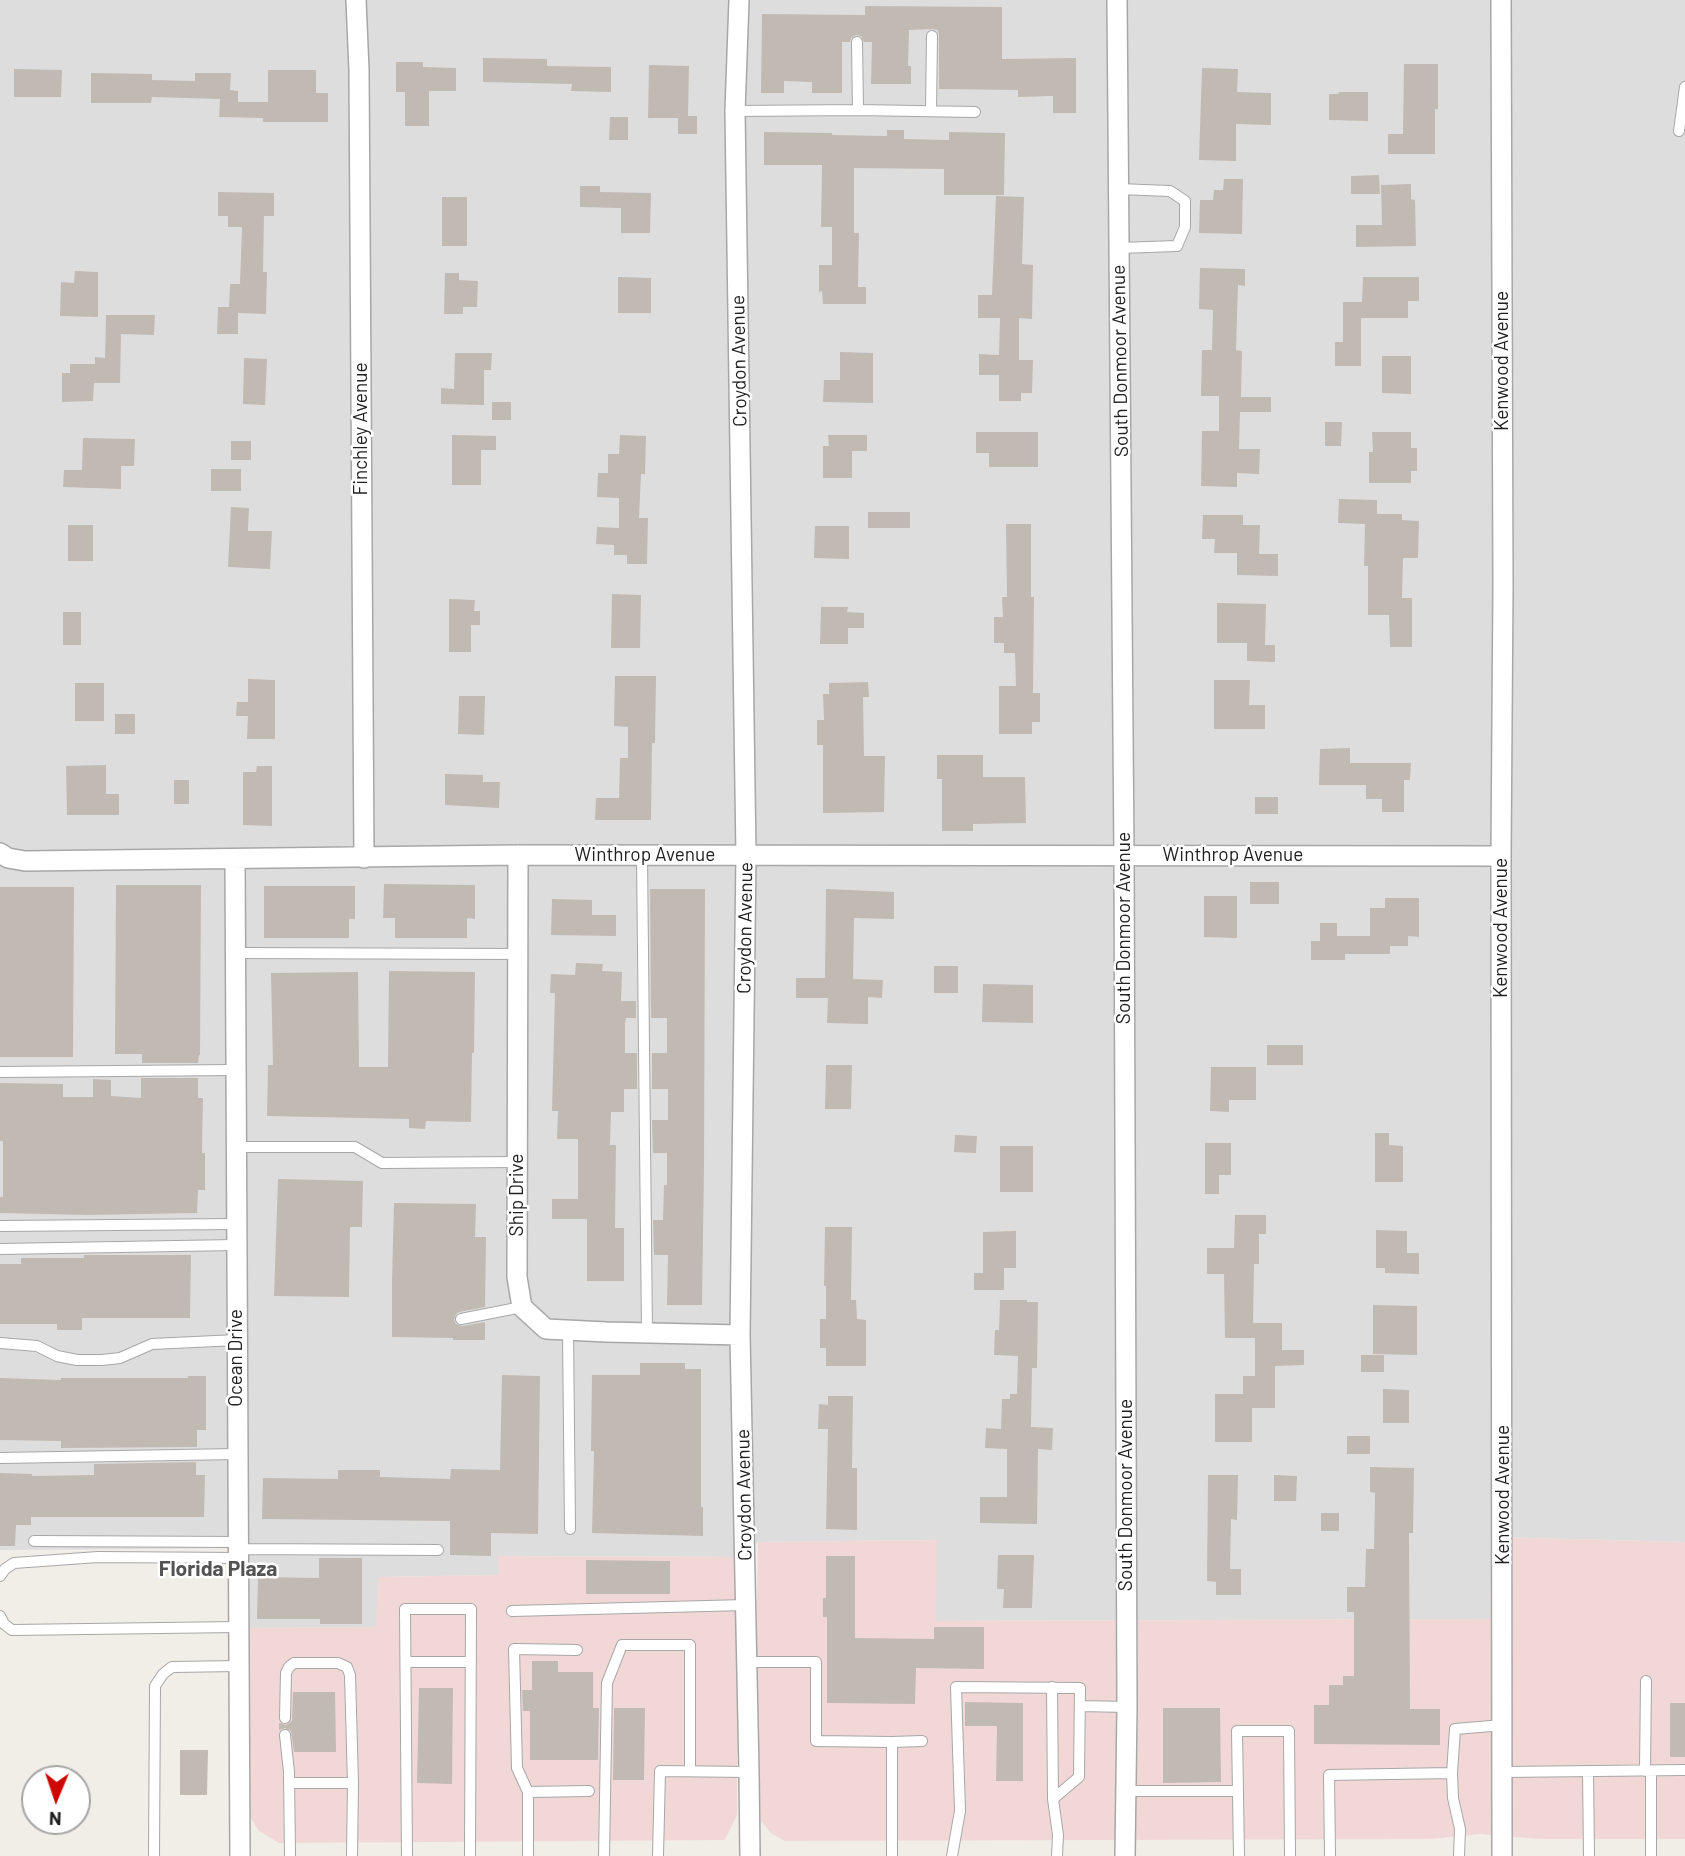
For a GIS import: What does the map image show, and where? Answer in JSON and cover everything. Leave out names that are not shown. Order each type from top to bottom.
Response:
[{"type":"street","name":"Finchley Avenue","points":[[356,0],[359,83],[364,858]]},
{"type":"street","name":"Croydon Avenue","points":[[739,0],[735,111],[746,855],[740,1335],[750,1856]]},
{"type":"street","name":"South Donmoor Avenue","points":[[1117,0],[1124,855],[1127,1707],[1125,1856]]},
{"type":"street","name":"Kenwood Avenue","points":[[1500,0],[1503,559],[1502,1856]]},
{"type":"street","name":"Winthrop Avenue","points":[[0,853],[8,858],[25,861],[518,855],[1501,856]]},
{"type":"street","name":"Ship Drive","points":[[518,855],[517,1277],[522,1307]]},
{"type":"street","name":"Ocean Drive","points":[[234,859],[240,1856]]},
{"type":"street","points":[[522,1307],[546,1329],[740,1335]]},
{"type":"lane","points":[[931,111],[932,36]]},
{"type":"lane","points":[[857,42],[859,110]]},
{"type":"lane","points":[[1679,131],[1685,87]]},
{"type":"lane","points":[[735,111],[975,112]]},
{"type":"lane","points":[[1118,189],[1170,191],[1185,201],[1185,227],[1177,246],[1119,248]]},
{"type":"lane","points":[[642,855],[648,1333]]},
{"type":"lane","points":[[235,953],[518,954]]},
{"type":"lane","points":[[0,1072],[236,1070]]},
{"type":"lane","points":[[236,1147],[355,1147],[382,1163],[517,1162]]},
{"type":"lane","points":[[0,1226],[236,1224]]},
{"type":"lane","points":[[0,1249],[236,1245]]},
{"type":"lane","points":[[461,1319],[522,1307]]},
{"type":"lane","points":[[569,1331],[570,1529]]},
{"type":"lane","points":[[0,1343],[37,1346],[57,1356],[77,1360],[102,1360],[120,1358],[152,1344],[236,1340]]},
{"type":"lane","points":[[0,1458],[237,1454]]},
{"type":"lane","points":[[34,1541],[237,1550],[438,1550]]},
{"type":"lane","points":[[0,1576],[14,1563],[237,1550]]},
{"type":"lane","points":[[512,1611],[746,1605]]},
{"type":"lane","points":[[407,1856],[405,1609],[471,1609],[470,1856]]},
{"type":"lane","points":[[0,1616],[4,1624],[12,1630],[237,1627]]},
{"type":"lane","points":[[604,1856],[607,1683],[622,1644],[690,1645],[690,1771]]},
{"type":"lane","points":[[528,1856],[528,1792],[517,1768],[514,1649],[577,1650]]},
{"type":"lane","points":[[285,1718],[286,1673],[294,1662],[338,1663],[346,1667],[350,1675],[352,1856]]},
{"type":"lane","points":[[406,1662],[471,1662]]},
{"type":"lane","points":[[747,1662],[816,1662],[816,1741],[922,1741]]},
{"type":"lane","points":[[154,1856],[155,1686],[172,1667],[238,1666]]},
{"type":"lane","points":[[1646,1681],[1651,1856]]},
{"type":"lane","points":[[952,1856],[960,1811],[956,1688],[1080,1688],[1079,1777],[1053,1799]]},
{"type":"lane","points":[[1052,1688],[1053,1799],[1058,1835],[1057,1856]]},
{"type":"lane","points":[[1080,1706],[1127,1707]]},
{"type":"lane","points":[[1459,1856],[1460,1829],[1453,1798],[1452,1773],[1455,1729],[1503,1726]]},
{"type":"lane","points":[[1239,1856],[1237,1731],[1289,1731],[1290,1856]]},
{"type":"lane","points":[[285,1735],[290,1856]]},
{"type":"lane","points":[[892,1742],[892,1856]]},
{"type":"lane","points":[[1503,1772],[1685,1770]]},
{"type":"lane","points":[[658,1856],[660,1771],[750,1772]]},
{"type":"lane","points":[[1588,1771],[1589,1856]]},
{"type":"lane","points":[[1330,1856],[1329,1775],[1452,1773]]},
{"type":"lane","points":[[289,1783],[353,1783]]},
{"type":"lane","points":[[528,1792],[589,1791]]},
{"type":"lane","points":[[1126,1791],[1238,1791]]},
{"type":"shaded area","points":[[0,0],[1685,0],[1685,1542],[1493,1537],[1491,1619],[935,1621],[936,1540],[758,1542],[737,1557],[499,1556],[499,1575],[378,1577],[377,1627],[246,1628],[245,1548],[0,1550]]},
{"type":"shaded area","points":[[1492,1537],[1685,1542],[1685,1839],[1538,1839],[1481,1834],[1432,1839],[785,1841],[772,1834],[760,1820],[754,1801],[758,1542],[937,1540],[936,1621],[1490,1619]]},
{"type":"shaded area","points":[[498,1556],[737,1557],[737,1815],[725,1840],[279,1843],[259,1831],[248,1814],[246,1628],[376,1627],[378,1577],[498,1575]]},
{"type":"building","points":[[865,6],[1002,7],[1002,59],[1076,58],[1076,113],[1053,113],[1053,96],[1018,97],[1018,90],[939,89],[939,35],[938,30],[933,29],[909,30],[908,66],[911,66],[911,84],[871,84],[872,42],[864,42],[861,36],[856,35],[850,42],[842,42],[842,93],[812,93],[812,82],[784,81],[784,93],[761,93],[762,14],[865,15]]},
{"type":"building","points":[[483,58],[547,59],[547,66],[611,67],[611,92],[571,91],[572,84],[483,82]]},
{"type":"building","points":[[396,62],[423,62],[423,67],[456,68],[456,91],[429,91],[429,126],[405,126],[405,92],[396,92]]},
{"type":"building","points":[[1404,64],[1438,64],[1435,154],[1388,154],[1388,134],[1403,134]]},
{"type":"building","points":[[649,65],[689,66],[688,116],[697,116],[697,134],[678,134],[678,118],[648,118]]},
{"type":"building","points":[[1202,68],[1238,69],[1237,92],[1271,93],[1271,125],[1236,124],[1236,161],[1199,160]]},
{"type":"building","points":[[14,69],[62,70],[61,97],[14,97]]},
{"type":"building","points":[[268,70],[316,70],[316,93],[328,93],[328,122],[263,122],[263,118],[219,117],[220,99],[152,97],[151,103],[91,103],[91,73],[152,74],[152,80],[195,81],[195,73],[231,73],[230,90],[238,91],[238,102],[268,102]]},
{"type":"building","points":[[1368,92],[1368,121],[1329,120],[1329,94]]},
{"type":"building","points":[[610,117],[628,117],[628,140],[609,140]]},
{"type":"building","points":[[887,130],[904,130],[904,139],[949,140],[949,132],[1005,133],[1004,195],[944,195],[944,169],[854,168],[854,233],[859,233],[858,287],[866,287],[866,304],[823,304],[822,291],[819,292],[819,265],[832,265],[832,227],[821,227],[822,165],[764,165],[764,132],[887,136]]},
{"type":"building","points":[[1379,175],[1380,194],[1351,194],[1351,176]]},
{"type":"building","points":[[1224,179],[1243,179],[1242,234],[1199,233],[1200,200],[1213,200],[1214,190],[1223,190]]},
{"type":"building","points":[[1411,184],[1411,199],[1415,200],[1416,246],[1356,247],[1356,225],[1382,225],[1381,185]]},
{"type":"building","points":[[580,186],[600,186],[600,192],[651,193],[650,233],[621,233],[621,208],[580,207]]},
{"type":"building","points":[[218,192],[274,193],[274,216],[264,216],[263,272],[267,272],[266,314],[238,313],[238,334],[217,334],[218,307],[229,307],[230,284],[240,284],[242,227],[228,227],[228,216],[218,216]]},
{"type":"building","points":[[996,196],[1024,197],[1022,264],[1033,265],[1032,319],[1019,318],[1019,360],[1033,360],[1032,393],[1021,393],[1021,401],[999,401],[999,375],[979,375],[979,354],[999,355],[1000,318],[978,318],[978,295],[992,295]]},
{"type":"building","points":[[442,197],[467,197],[467,246],[442,246]]},
{"type":"building","points":[[1200,268],[1245,269],[1245,286],[1238,285],[1236,350],[1242,351],[1241,397],[1271,397],[1271,412],[1240,412],[1239,449],[1260,449],[1259,474],[1237,473],[1237,487],[1201,486],[1202,431],[1219,431],[1219,396],[1201,396],[1202,350],[1212,350],[1213,310],[1199,309]]},
{"type":"building","points":[[75,271],[98,272],[98,317],[60,316],[61,282],[74,283]]},
{"type":"building","points":[[445,273],[459,273],[459,280],[478,281],[477,307],[463,307],[463,314],[444,314]]},
{"type":"building","points":[[618,277],[651,278],[651,313],[618,313]]},
{"type":"building","points":[[1363,277],[1419,277],[1419,301],[1408,301],[1408,318],[1361,318],[1361,366],[1335,366],[1335,342],[1343,342],[1343,302],[1362,302]]},
{"type":"building","points":[[106,315],[155,315],[154,335],[121,334],[120,383],[94,383],[93,401],[62,402],[62,373],[70,373],[70,364],[95,364],[95,357],[105,358]]},
{"type":"building","points":[[840,352],[873,353],[873,403],[823,402],[824,380],[840,380]]},
{"type":"building","points":[[455,353],[492,353],[491,370],[484,370],[484,405],[441,404],[441,388],[454,389]]},
{"type":"building","points":[[1382,356],[1411,356],[1411,394],[1382,393]]},
{"type":"building","points":[[244,358],[267,359],[265,405],[243,404]]},
{"type":"building","points":[[492,402],[511,402],[511,420],[492,420]]},
{"type":"building","points":[[1325,422],[1342,422],[1341,446],[1325,446]]},
{"type":"building","points":[[976,432],[1038,432],[1038,467],[989,467],[989,453],[976,453]]},
{"type":"building","points":[[1372,432],[1411,432],[1411,448],[1417,448],[1417,471],[1411,471],[1411,483],[1369,483],[1369,452],[1373,452]]},
{"type":"building","points":[[452,435],[496,436],[496,450],[481,450],[481,485],[452,485]]},
{"type":"building","points":[[620,435],[646,436],[645,474],[641,474],[639,518],[648,518],[647,564],[627,564],[627,555],[614,555],[614,545],[596,544],[597,527],[619,528],[619,498],[597,497],[598,473],[608,473],[608,454],[619,454]]},
{"type":"building","points":[[828,435],[867,435],[867,451],[852,451],[852,478],[823,478],[823,446],[829,446]]},
{"type":"building","points":[[83,438],[135,439],[134,466],[121,466],[121,489],[63,487],[64,470],[82,470]]},
{"type":"building","points":[[231,441],[251,441],[251,460],[231,460]]},
{"type":"building","points":[[211,469],[241,469],[241,491],[211,491]]},
{"type":"building","points":[[1339,499],[1377,500],[1377,514],[1402,514],[1402,520],[1419,521],[1418,558],[1403,558],[1402,598],[1412,598],[1412,647],[1390,647],[1389,615],[1368,615],[1368,566],[1364,566],[1365,524],[1338,523]]},
{"type":"building","points":[[231,507],[249,508],[248,531],[272,531],[270,569],[228,567]]},
{"type":"building","points":[[868,512],[910,512],[910,528],[868,528]]},
{"type":"building","points":[[1203,515],[1243,515],[1243,525],[1260,525],[1259,554],[1278,554],[1278,576],[1237,575],[1237,553],[1214,553],[1215,539],[1202,539]]},
{"type":"building","points":[[1006,524],[1031,524],[1031,597],[1034,597],[1033,693],[1040,693],[1040,722],[1032,722],[1032,734],[999,734],[999,686],[1016,686],[1015,653],[1004,653],[1004,643],[994,643],[994,617],[1003,617],[1002,597],[1007,597]]},
{"type":"building","points":[[68,525],[93,525],[93,561],[68,561]]},
{"type":"building","points":[[815,526],[849,526],[849,559],[814,558]]},
{"type":"building","points":[[612,594],[641,595],[640,648],[611,648]]},
{"type":"building","points":[[449,599],[475,600],[474,611],[480,611],[480,625],[471,625],[471,652],[449,652]]},
{"type":"building","points":[[1217,603],[1266,604],[1265,645],[1275,645],[1275,662],[1247,661],[1247,643],[1217,643]]},
{"type":"building","points":[[821,607],[848,607],[847,612],[864,613],[864,628],[848,628],[848,644],[820,644]]},
{"type":"building","points":[[63,612],[81,612],[81,645],[63,645]]},
{"type":"building","points":[[615,676],[656,676],[651,820],[595,820],[596,798],[619,798],[620,758],[628,758],[628,727],[614,726]]},
{"type":"building","points":[[248,679],[275,680],[275,739],[247,739],[248,716],[236,716],[237,702],[248,702]]},
{"type":"building","points":[[1214,680],[1250,680],[1249,705],[1265,705],[1265,729],[1214,729]]},
{"type":"building","points":[[868,682],[869,697],[863,697],[864,756],[885,756],[884,812],[823,813],[823,745],[817,745],[817,720],[824,720],[823,694],[829,694],[829,683]]},
{"type":"building","points":[[75,683],[104,683],[104,721],[75,721]]},
{"type":"building","points":[[459,696],[485,696],[484,735],[458,734]]},
{"type":"building","points":[[115,714],[135,714],[135,734],[115,734]]},
{"type":"building","points":[[1350,748],[1350,763],[1411,763],[1410,780],[1404,780],[1404,812],[1382,812],[1382,799],[1366,799],[1366,785],[1319,785],[1320,749]]},
{"type":"building","points":[[937,755],[983,755],[983,777],[1025,777],[1026,823],[973,824],[973,831],[942,831],[942,779],[937,779]]},
{"type":"building","points":[[106,765],[106,794],[119,794],[119,815],[67,815],[66,766]]},
{"type":"building","points":[[257,766],[272,766],[272,826],[243,825],[243,772],[256,772]]},
{"type":"building","points":[[445,774],[483,775],[483,782],[500,782],[499,808],[445,805]]},
{"type":"building","points":[[174,780],[189,780],[189,804],[174,804]]},
{"type":"building","points":[[1255,797],[1278,797],[1278,814],[1255,814]]},
{"type":"building","points":[[1250,882],[1279,882],[1279,904],[1250,904]]},
{"type":"building","points":[[384,884],[475,885],[475,919],[467,918],[467,938],[395,938],[395,918],[383,918]]},
{"type":"building","points":[[116,885],[201,885],[198,1063],[142,1063],[142,1054],[115,1054]]},
{"type":"building","points":[[264,886],[355,886],[355,919],[349,919],[349,938],[264,938]]},
{"type":"building","points":[[0,887],[74,887],[73,1057],[0,1057]]},
{"type":"building","points":[[650,889],[705,889],[702,1305],[667,1305],[668,1255],[654,1255],[653,1220],[663,1220],[667,1153],[653,1153],[652,1120],[668,1120],[668,1089],[652,1089],[652,1053],[667,1053],[667,1018],[651,1018]]},
{"type":"building","points":[[826,889],[894,892],[894,919],[854,918],[853,979],[883,980],[882,998],[868,997],[868,1024],[827,1023],[828,998],[796,998],[796,978],[825,978]]},
{"type":"building","points":[[1204,896],[1237,896],[1237,938],[1204,937]]},
{"type":"building","points":[[1385,898],[1419,898],[1419,937],[1408,936],[1408,946],[1390,946],[1390,954],[1345,954],[1345,960],[1311,960],[1311,941],[1320,941],[1320,923],[1337,923],[1337,936],[1370,936],[1370,908],[1385,908]]},
{"type":"building","points":[[552,899],[592,900],[592,915],[616,915],[616,936],[551,935]]},
{"type":"building","points":[[576,963],[603,964],[602,971],[622,972],[621,1001],[636,1001],[636,1018],[626,1018],[625,1053],[637,1053],[637,1089],[624,1089],[624,1112],[611,1112],[610,1145],[616,1145],[615,1228],[624,1228],[624,1281],[587,1281],[587,1219],[552,1219],[552,1199],[578,1199],[578,1139],[557,1139],[558,1111],[552,1111],[555,993],[550,993],[551,974],[575,975]]},
{"type":"building","points":[[934,966],[958,966],[958,993],[934,993]]},
{"type":"building","points":[[389,971],[475,972],[471,1122],[426,1121],[425,1129],[409,1128],[409,1119],[267,1116],[268,1065],[273,1065],[271,973],[358,972],[359,1067],[388,1067]]},
{"type":"building","points":[[983,984],[1033,985],[1033,1023],[982,1022]]},
{"type":"building","points":[[1267,1045],[1303,1045],[1303,1065],[1267,1065]]},
{"type":"building","points":[[826,1065],[852,1065],[851,1109],[825,1109]]},
{"type":"building","points":[[1211,1067],[1256,1067],[1256,1100],[1229,1100],[1229,1112],[1210,1111]]},
{"type":"building","points":[[141,1078],[198,1078],[198,1098],[203,1098],[202,1153],[205,1153],[205,1190],[198,1190],[197,1213],[0,1213],[0,1197],[3,1197],[3,1141],[0,1141],[0,1083],[63,1084],[63,1097],[93,1097],[93,1079],[111,1080],[111,1096],[141,1098]]},
{"type":"building","points":[[1375,1133],[1389,1133],[1389,1145],[1403,1146],[1403,1182],[1375,1182]]},
{"type":"building","points":[[955,1135],[977,1136],[976,1153],[954,1152]]},
{"type":"building","points":[[1205,1143],[1231,1143],[1231,1175],[1219,1175],[1219,1194],[1205,1194]]},
{"type":"building","points":[[1000,1146],[1033,1146],[1033,1192],[1000,1192]]},
{"type":"building","points":[[278,1179],[363,1181],[362,1227],[350,1227],[349,1297],[274,1296]]},
{"type":"building","points":[[394,1203],[476,1204],[475,1237],[486,1237],[485,1307],[459,1312],[454,1320],[462,1326],[485,1322],[485,1340],[392,1337]]},
{"type":"building","points":[[1235,1215],[1266,1215],[1266,1234],[1259,1234],[1259,1264],[1254,1264],[1253,1323],[1282,1323],[1282,1350],[1304,1350],[1304,1365],[1275,1366],[1275,1408],[1252,1408],[1252,1442],[1215,1442],[1215,1394],[1243,1394],[1243,1376],[1255,1376],[1255,1338],[1225,1338],[1224,1274],[1207,1274],[1207,1248],[1234,1248]]},
{"type":"building","points":[[825,1227],[852,1227],[851,1300],[856,1300],[857,1319],[866,1320],[866,1366],[826,1366],[826,1348],[820,1348],[820,1319],[826,1319]]},
{"type":"building","points":[[1376,1230],[1407,1231],[1407,1253],[1419,1253],[1419,1274],[1385,1273],[1385,1268],[1376,1268]]},
{"type":"building","points":[[1016,1231],[1016,1268],[1004,1268],[1004,1290],[974,1290],[974,1273],[983,1273],[983,1232]]},
{"type":"building","points":[[84,1255],[191,1255],[190,1318],[82,1318],[82,1330],[57,1330],[57,1324],[0,1324],[0,1264],[21,1264],[21,1258],[84,1258]]},
{"type":"building","points":[[1000,1300],[1038,1302],[1037,1368],[1032,1368],[1031,1427],[1053,1428],[1052,1450],[1038,1449],[1037,1524],[980,1523],[980,1497],[1007,1497],[1007,1449],[985,1448],[986,1428],[1001,1429],[1002,1399],[1010,1399],[1010,1394],[1017,1394],[1018,1356],[994,1355],[995,1330],[999,1330]]},
{"type":"building","points":[[1373,1305],[1417,1306],[1417,1355],[1373,1354]]},
{"type":"building","points":[[1361,1355],[1384,1355],[1384,1372],[1361,1372]]},
{"type":"building","points":[[640,1363],[685,1363],[685,1369],[701,1369],[703,1536],[592,1533],[592,1375],[640,1375]]},
{"type":"building","points":[[502,1375],[540,1376],[538,1534],[491,1533],[491,1556],[450,1555],[450,1521],[262,1519],[263,1478],[338,1479],[338,1470],[380,1470],[380,1477],[450,1479],[451,1469],[500,1470]]},
{"type":"building","points":[[206,1376],[206,1430],[197,1430],[197,1447],[61,1448],[61,1441],[0,1440],[0,1378],[61,1380]]},
{"type":"building","points":[[1383,1389],[1409,1390],[1409,1423],[1383,1423]]},
{"type":"building","points":[[828,1396],[853,1396],[852,1468],[857,1468],[857,1530],[826,1529],[828,1429],[818,1429],[819,1404],[828,1405]]},
{"type":"building","points":[[1347,1436],[1370,1436],[1370,1454],[1347,1454]]},
{"type":"building","points":[[196,1462],[196,1475],[205,1475],[204,1517],[31,1517],[31,1525],[16,1525],[15,1546],[0,1546],[0,1473],[32,1476],[94,1475],[94,1464]]},
{"type":"building","points":[[1370,1467],[1414,1468],[1413,1533],[1409,1533],[1410,1709],[1440,1709],[1440,1745],[1314,1744],[1314,1705],[1329,1705],[1329,1685],[1343,1685],[1343,1676],[1354,1676],[1354,1612],[1347,1612],[1347,1587],[1365,1587],[1366,1549],[1374,1549],[1375,1493],[1370,1492]]},
{"type":"building","points":[[1208,1475],[1238,1475],[1237,1520],[1231,1519],[1230,1569],[1241,1569],[1241,1595],[1216,1595],[1216,1582],[1207,1581]]},
{"type":"building","points":[[1274,1475],[1297,1476],[1296,1501],[1274,1501]]},
{"type":"building","points":[[1321,1513],[1339,1513],[1339,1531],[1321,1531]]},
{"type":"building","points":[[998,1555],[1034,1555],[1032,1608],[1003,1608],[1004,1589],[997,1589]]},
{"type":"building","points":[[826,1556],[855,1556],[855,1638],[934,1639],[934,1627],[984,1627],[984,1669],[916,1668],[915,1704],[827,1703],[827,1617],[823,1617]]},
{"type":"building","points":[[319,1558],[362,1558],[362,1624],[320,1624],[320,1619],[257,1619],[258,1577],[319,1578]]},
{"type":"building","points":[[586,1560],[670,1561],[670,1594],[586,1594]]},
{"type":"building","points":[[532,1661],[558,1661],[558,1672],[593,1672],[593,1708],[599,1708],[598,1760],[530,1760],[530,1711],[523,1711],[522,1690],[532,1690]]},
{"type":"building","points":[[419,1688],[453,1688],[452,1784],[417,1783]]},
{"type":"building","points":[[293,1692],[335,1692],[336,1752],[294,1752],[291,1731],[285,1728],[279,1730],[279,1723],[286,1725],[292,1721]]},
{"type":"building","points":[[965,1702],[1023,1703],[1023,1781],[996,1781],[997,1726],[965,1726]]},
{"type":"building","points":[[1670,1703],[1685,1703],[1685,1757],[1670,1757]]},
{"type":"building","points":[[614,1708],[645,1708],[644,1780],[613,1780]]},
{"type":"building","points":[[1163,1708],[1220,1708],[1221,1782],[1163,1783]]},
{"type":"building","points":[[180,1750],[208,1750],[207,1795],[180,1795]]},
{"type":"district","name":"Florida Plaza","points":[[218,1569]]}]
